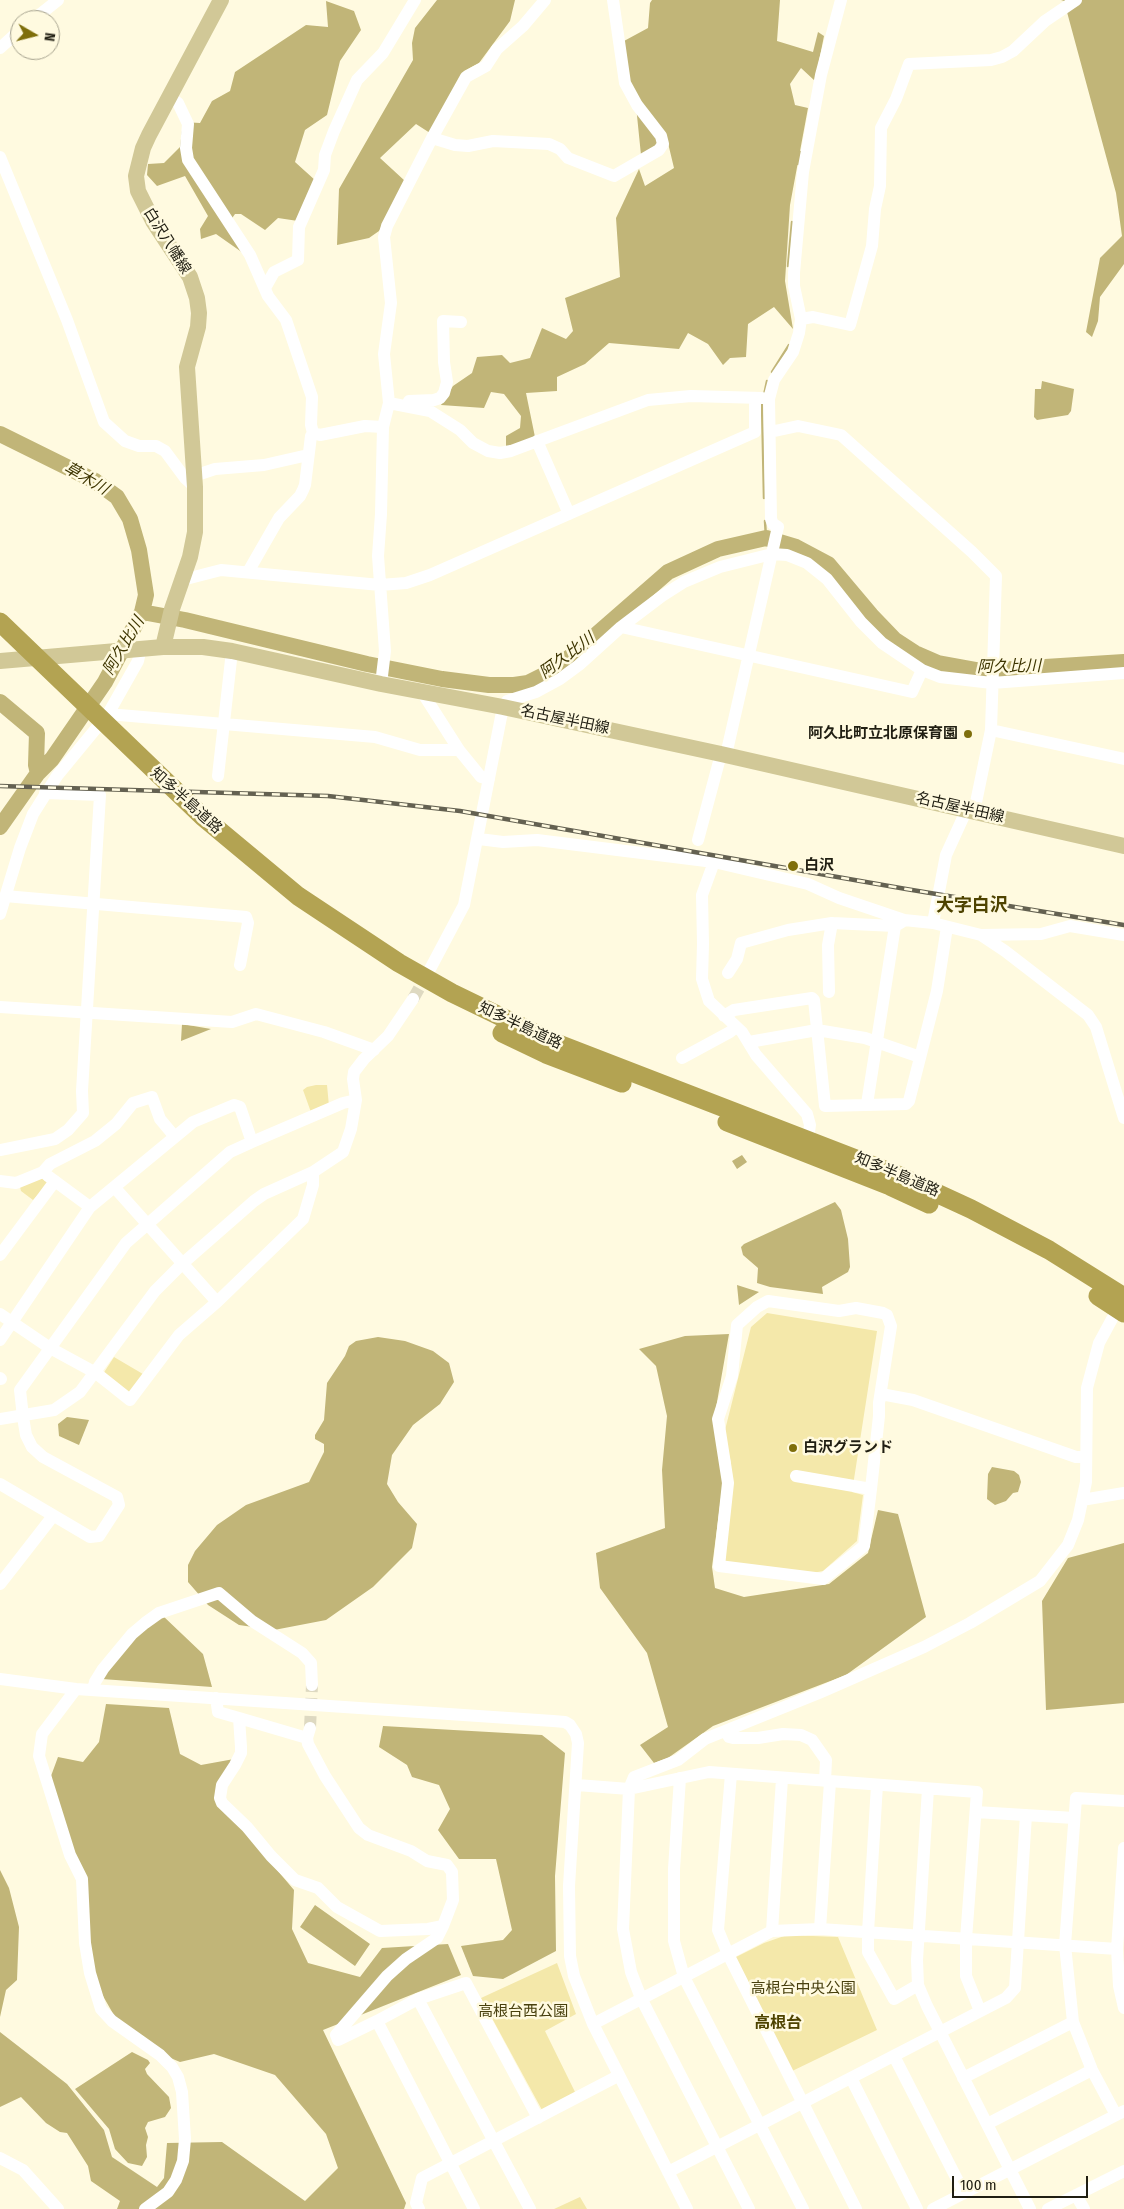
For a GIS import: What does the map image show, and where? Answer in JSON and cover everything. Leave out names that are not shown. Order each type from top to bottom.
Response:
[{"type":"highway","name":"知多半島道路","points":[[3,633],[199,822],[290,906],[392,974],[446,1004],[546,1054],[809,1154],[907,1193],[966,1220],[1044,1262],[1118,1316]]},
{"type":"highway","name":"知多半島道路","points":[[199,822],[298,896],[399,963],[452,993],[551,1041],[895,1174],[971,1208],[1049,1250],[1124,1298]]},
{"type":"main road","name":"白沢八幡線","points":[[163,647],[170,616],[195,532],[195,481],[187,367],[198,326],[197,298],[190,277],[153,221],[138,191],[136,176],[143,148],[221,0]]},
{"type":"main road","name":"名古屋半田線","points":[[0,661],[137,648],[203,647],[383,673],[422,692],[503,707],[724,754],[1124,846]]},
{"type":"street","points":[[46,10],[58,0]]},
{"type":"street","points":[[264,288],[274,272],[298,260],[299,227],[324,170],[326,155],[334,131],[357,80],[383,53],[415,0]]},
{"type":"street","points":[[383,673],[385,651],[378,556],[383,427],[394,403],[384,354],[391,291],[384,237],[387,226],[466,76],[486,66],[497,49],[523,26],[545,0]]},
{"type":"street","points":[[432,138],[450,144],[468,146],[493,141],[549,144],[558,147],[568,158],[614,176],[659,150],[664,144],[661,136],[637,105],[625,83],[613,0]]},
{"type":"street","points":[[182,580],[221,570],[380,585],[406,582],[430,576],[755,432],[762,399],[797,344],[801,318],[794,286],[794,273],[803,172],[821,75],[841,0]]},
{"type":"street","points":[[801,318],[813,318],[850,325],[872,246],[875,209],[880,186],[881,128],[896,99],[909,64],[991,60],[1002,57],[1013,51],[1045,21],[1076,0]]},
{"type":"street","points":[[0,48],[10,39]]},
{"type":"street","points":[[170,97],[178,103],[188,124],[186,148],[188,160],[250,256],[264,288],[285,317],[312,397],[311,425],[314,433]]},
{"type":"street","points":[[0,157],[67,320],[104,422],[125,441],[139,446],[156,446],[166,451],[185,478],[195,481],[215,469],[264,465],[308,455]]},
{"type":"street","points":[[394,403],[440,398],[448,382],[444,362],[443,321],[462,322]]},
{"type":"street","points":[[394,403],[430,411],[460,430],[473,443],[494,453],[505,452],[537,441],[648,400],[691,396],[762,399]]},
{"type":"street","points":[[698,840],[724,754],[749,656],[778,527],[771,519],[768,446],[770,432],[762,399]]},
{"type":"street","points":[[314,433],[320,435],[365,426],[383,427]]},
{"type":"street","points":[[770,432],[806,427],[841,435],[996,576],[991,730],[970,810],[946,855],[933,923]]},
{"type":"street","points":[[248,572],[279,518],[303,490],[310,436],[314,433]]},
{"type":"street","points":[[537,441],[569,514]]},
{"type":"street","points":[[429,971],[464,905],[479,839],[503,707],[507,700],[536,692],[560,679],[579,665],[620,627],[662,596],[684,582],[720,566],[772,554],[795,558],[818,571],[827,579],[876,638],[922,670],[940,677],[992,683],[1124,673]]},
{"type":"street","points":[[620,627],[912,692],[922,670]]},
{"type":"street","points":[[0,914],[30,822],[45,793],[57,776],[108,714],[138,661],[137,648]]},
{"type":"street","points":[[218,776],[232,651]]},
{"type":"street","points":[[422,692],[459,750],[481,777],[489,779]]},
{"type":"street","points":[[108,714],[375,737],[420,750],[459,750]]},
{"type":"street","points":[[991,730],[1124,758]]},
{"type":"street","points":[[0,1150],[55,1139],[68,1130],[83,1114],[92,904],[100,795],[45,793]]},
{"type":"street","points":[[479,839],[503,842],[537,840],[714,862],[808,884],[900,923]]},
{"type":"street","points":[[714,862],[702,896],[702,979],[709,1001],[736,1026],[749,1042],[756,1055],[807,1114],[810,1125],[809,1132]]},
{"type":"street","points":[[5,896],[246,917],[248,923],[240,965]]},
{"type":"street","points":[[829,992],[828,945],[832,923]]},
{"type":"street","points":[[728,973],[737,959],[741,943],[788,930],[832,923],[933,923],[980,935],[1041,934],[1070,926],[1124,935]]},
{"type":"street","points":[[868,1104],[876,1042],[900,923]]},
{"type":"street","points":[[724,1016],[734,1010],[812,998],[814,1000],[825,1106],[906,1104],[909,1101],[937,991],[947,927]]},
{"type":"street","points":[[980,935],[1005,950],[1088,1015],[1096,1027],[1124,1118]]},
{"type":"street","points":[[0,1419],[23,1417],[54,1410],[80,1392],[96,1373],[155,1291],[182,1264],[264,1194],[313,1172],[343,1152],[351,1129],[356,1100],[354,1072],[364,1059],[388,1036],[412,999]]},
{"type":"street","points":[[0,1007],[87,1011],[232,1022],[256,1014],[324,1032],[374,1050]]},
{"type":"street","points":[[682,1058],[730,1032],[736,1026]]},
{"type":"street","points":[[749,1042],[817,1030],[865,1038],[920,1058]]},
{"type":"street","points":[[0,1181],[16,1183],[43,1172],[50,1164],[95,1141],[116,1124],[133,1104],[152,1097],[160,1119],[175,1137]]},
{"type":"street","points":[[0,1484],[90,1537],[98,1536],[119,1505],[117,1497],[38,1453],[29,1442],[23,1417],[20,1390],[126,1243],[230,1152],[342,1103],[356,1100]]},
{"type":"street","points":[[0,1340],[90,1207],[193,1122],[234,1105],[240,1107],[252,1142]]},
{"type":"street","points":[[43,1172],[90,1207]]},
{"type":"street","points":[[0,1314],[50,1348],[96,1373],[130,1400],[179,1335],[217,1302],[303,1219],[313,1185],[313,1172]]},
{"type":"street","points":[[0,1255],[54,1181]]},
{"type":"street","points":[[115,1188],[217,1302]]},
{"type":"street","points":[[768,1302],[839,1312],[856,1308],[887,1315],[891,1326],[881,1394],[864,1546],[823,1579],[719,1566],[728,1483],[718,1419],[732,1376],[737,1325],[757,1307],[768,1302]]},
{"type":"street","points":[[749,2209],[641,1998],[630,1972],[623,1929],[629,1789],[634,1776],[678,1760],[705,1740],[924,1647],[1018,1596],[1040,1581],[1061,1555],[1078,1520],[1086,1482],[1087,1388],[1099,1343],[1118,1316]]},
{"type":"street","points":[[881,1394],[913,1400],[1076,1457],[1086,1457]]},
{"type":"street","points":[[796,1476],[871,1489]]},
{"type":"street","points":[[1082,1500],[1124,1493]]},
{"type":"street","points":[[0,1584],[53,1516]]},
{"type":"street","points":[[93,1690],[95,1682],[103,1669],[132,1634],[145,1622],[159,1613],[218,1593],[252,1621],[302,1653],[311,1664],[312,1685]]},
{"type":"street","points":[[0,1679],[76,1689],[565,1722],[576,1734],[578,1742],[577,1785],[569,1886],[570,1956],[583,2002],[592,2024],[686,2209]]},
{"type":"street","points":[[76,1689],[42,1734],[39,1756],[70,1855],[82,1879],[85,1943],[90,1973],[102,2008],[112,2021],[160,2055],[172,2067],[178,2077],[182,2092],[185,2140],[183,2161],[176,2180],[168,2192],[145,2209]]},
{"type":"street","points":[[216,1698],[218,1712],[308,1733],[325,1776],[359,1828],[368,1835],[411,1852],[427,1861],[447,1865],[452,1872],[453,1900],[437,1938],[406,1959],[387,1976],[336,2036],[338,2040],[418,1999],[466,1983],[538,2118]]},
{"type":"street","points":[[238,1718],[241,1753],[222,1785],[220,1798],[222,1803],[246,1826],[271,1856],[295,1880],[318,1888],[337,1907],[380,1931],[428,1929],[443,1926]]},
{"type":"street","points":[[726,1731],[729,1737],[733,1738],[801,1735],[812,1740],[826,1760],[827,1782],[820,1929]]},
{"type":"street","points":[[577,1785],[629,1789],[709,1772],[782,1779],[977,1792],[966,1939],[966,1976],[980,2012]]},
{"type":"street","points":[[731,1774],[718,1930],[728,1954],[856,2209]]},
{"type":"street","points":[[680,1778],[674,1869],[674,1941],[684,1977],[803,2209]]},
{"type":"street","points":[[772,1931],[782,1779]]},
{"type":"street","points":[[877,1785],[868,1952],[894,1999],[918,1985]]},
{"type":"street","points":[[928,1789],[918,1936],[918,1985],[1030,2209]]},
{"type":"street","points":[[933,2209],[1120,2113],[1092,2070],[1073,2022],[1065,1946],[1076,1798],[1124,1801]]},
{"type":"street","points":[[976,1812],[1074,1818]]},
{"type":"street","points":[[668,2172],[1006,1998],[1014,1988],[1026,1815]]},
{"type":"street","points":[[1124,1848],[1117,1949],[1119,1986],[1124,2008]]},
{"type":"street","points":[[592,2024],[772,1931],[820,1929],[1117,1949]]},
{"type":"street","points":[[418,1999],[530,2209]]},
{"type":"street","points":[[377,2021],[474,2209]]},
{"type":"street","points":[[963,2078],[1073,2022]]},
{"type":"street","points":[[894,2056],[964,2194]]},
{"type":"street","points":[[987,2124],[1092,2070]]},
{"type":"street","points":[[419,2209],[416,2203],[422,2178],[618,2076]]},
{"type":"street","points":[[851,2078],[918,2209]]},
{"type":"street","points":[[0,2158],[23,2170],[58,2209]]},
{"type":"street","points":[[1048,2209],[1124,2172]]},
{"type":"street","points":[[1076,2195],[1084,2209]]},
{"type":"green space","points":[[316,1085],[327,1085],[329,1106],[312,1115],[303,1090]]},
{"type":"green space","points":[[39,1177],[49,1183],[33,1200],[21,1191],[20,1187]]},
{"type":"green space","name":"白沢グランド","points":[[767,1313],[877,1331],[852,1492],[863,1495],[857,1541],[823,1571],[792,1577],[717,1567],[731,1463],[724,1434],[751,1327]]},
{"type":"green space","points":[[114,1357],[148,1377],[130,1400],[103,1374]]},
{"type":"green space","name":"高根台中央公園","points":[[787,1935],[838,1937],[877,2030],[786,2074],[730,1960],[764,1943]]},
{"type":"green space","name":"高根台西公園","points":[[557,1963],[576,2014],[545,2031],[576,2094],[542,2110],[481,1998]]},
{"type":"green space","points":[[580,2197],[587,2209],[554,2209]]},
{"type":"shaded area","points":[[437,0],[515,0],[510,21],[479,63],[464,71],[430,133],[416,124],[380,158],[405,181],[379,231],[369,238],[337,245],[339,189],[413,60],[412,43],[415,28]]},
{"type":"shaded area","points":[[652,0],[780,0],[777,41],[813,52],[818,32],[824,36],[815,81],[801,68],[790,84],[795,105],[808,108],[790,205],[785,281],[793,329],[774,307],[748,324],[746,357],[730,358],[723,365],[708,344],[688,333],[679,349],[609,343],[585,364],[557,377],[557,391],[526,393],[535,437],[506,448],[506,436],[520,428],[521,416],[504,394],[491,392],[484,408],[441,405],[453,386],[472,373],[477,357],[502,355],[510,363],[530,358],[542,328],[566,339],[573,331],[565,298],[620,277],[616,218],[639,169],[645,186],[674,168],[668,143],[641,155],[635,96],[627,72],[624,41],[648,28],[650,3]]},
{"type":"shaded area","points":[[1061,0],[1124,0],[1124,264],[1100,297],[1098,321],[1092,337],[1086,332],[1100,258],[1122,236],[1116,193],[1064,1]]},
{"type":"shaded area","points":[[326,1],[354,11],[361,30],[340,61],[327,115],[305,130],[295,162],[316,181],[298,221],[278,218],[265,230],[241,214],[235,214],[226,227],[243,253],[216,234],[201,239],[200,229],[208,216],[185,176],[157,186],[147,175],[148,164],[164,163],[180,147],[183,122],[200,123],[212,101],[230,91],[235,72],[306,25],[328,27]]},
{"type":"shaded area","points":[[1042,381],[1074,389],[1071,411],[1068,415],[1037,420],[1034,417],[1035,389],[1041,389]]},
{"type":"shaded area","points":[[182,1024],[211,1029],[181,1041]]},
{"type":"shaded area","points":[[742,1155],[747,1162],[737,1169],[732,1161]]},
{"type":"shaded area","points":[[835,1202],[841,1210],[848,1239],[850,1267],[848,1272],[822,1287],[823,1294],[770,1287],[757,1283],[758,1268],[743,1255],[741,1247]]},
{"type":"shaded area","points":[[737,1285],[759,1292],[739,1305]]},
{"type":"shaded area","points":[[729,1334],[714,1419],[723,1482],[712,1567],[715,1588],[744,1597],[829,1584],[868,1553],[878,1510],[898,1514],[926,1617],[846,1675],[713,1726],[668,1758],[654,1763],[640,1745],[668,1727],[647,1653],[600,1588],[596,1553],[665,1528],[662,1470],[667,1416],[656,1366],[639,1349],[685,1336]]},
{"type":"shaded area","points":[[378,1337],[405,1341],[433,1351],[449,1363],[454,1382],[440,1404],[413,1425],[392,1455],[387,1484],[398,1502],[417,1524],[412,1548],[373,1587],[326,1620],[274,1630],[239,1625],[208,1605],[188,1582],[188,1565],[195,1551],[217,1525],[246,1505],[309,1482],[324,1452],[324,1444],[315,1439],[315,1435],[324,1420],[327,1383],[345,1356],[349,1346],[356,1341]]},
{"type":"shaded area","points":[[67,1417],[89,1420],[79,1445],[59,1436],[58,1424]]},
{"type":"shaded area","points":[[992,1467],[1014,1471],[1019,1475],[1021,1482],[1018,1492],[1013,1493],[1006,1501],[995,1505],[987,1499],[988,1474]]},
{"type":"shaded area","points":[[1124,1543],[1124,1703],[1046,1710],[1042,1601],[1068,1558]]},
{"type":"shaded area","points":[[162,1615],[203,1654],[212,1687],[102,1679],[128,1644]]},
{"type":"shaded area","points":[[106,1704],[169,1708],[180,1754],[201,1765],[234,1759],[217,1799],[294,1890],[292,1929],[308,1963],[360,1977],[382,1948],[448,1944],[461,1975],[323,2030],[406,2203],[404,2209],[117,2209],[120,2201],[91,2181],[88,2166],[67,2133],[60,2132],[46,2123],[21,2097],[0,2107],[0,2032],[67,2084],[104,2130],[112,2157],[157,2187],[164,2178],[167,2143],[222,2142],[305,2201],[338,2168],[326,2134],[275,2075],[214,2054],[180,2062],[161,2054],[115,2017],[99,1989],[89,1944],[87,1917],[51,1776],[58,1757],[83,1762],[99,1742]]},
{"type":"shaded area","points":[[383,1726],[542,1735],[565,1753],[555,1876],[556,1951],[503,1979],[473,1976],[461,1946],[503,1940],[512,1930],[496,1859],[459,1859],[438,1830],[450,1809],[439,1785],[412,1777],[407,1765],[379,1747]]},
{"type":"shaded area","points":[[0,1870],[9,1888],[19,1927],[17,1980],[6,1990],[0,2017]]},
{"type":"shaded area","points":[[315,1905],[370,1944],[355,1966],[300,1927]]},
{"type":"shaded area","points":[[132,2052],[148,2060],[150,2063],[145,2069],[147,2074],[169,2097],[171,2108],[165,2117],[148,2122],[145,2128],[148,2137],[146,2145],[147,2157],[142,2166],[128,2163],[115,2149],[109,2129],[75,2089]]},
{"type":"waterway","points":[[798,164],[800,152]]},
{"type":"waterway","points":[[788,266],[792,222]]},
{"type":"waterway","points":[[772,372],[789,345]]},
{"type":"waterway","points":[[764,395],[767,381]]},
{"type":"waterway","points":[[762,403],[764,498]]},
{"type":"waterway","name":"阿久比川","points":[[0,434],[95,481],[117,497],[130,519],[139,550],[146,595],[142,612],[105,682],[52,759],[38,773],[0,827]]},
{"type":"waterway","points":[[765,521],[766,538]]},
{"type":"waterway","name":"阿久比川","points":[[142,612],[185,620],[367,664],[442,679],[489,685],[514,685],[528,683],[546,674],[574,654],[668,572],[718,549],[766,538],[796,547],[828,564],[895,640],[915,653],[938,663],[982,671],[1124,662]]},
{"type":"waterway","points":[[0,702],[37,733],[36,765],[38,773]]},
{"type":"tunnel","points":[[413,999],[429,971]]},
{"type":"tunnel","points":[[310,1728],[312,1685]]},
{"type":"railway","points":[[0,786],[328,796],[460,811],[1124,925]]},
{"type":"place","name":"阿久比町立北原保育園","points":[[968,734]]},
{"type":"place","name":"白沢","points":[[793,866]]},
{"type":"place","name":"白沢グランド","points":[[793,1448]]},
{"type":"district","name":"大字白沢","points":[[972,906]]},
{"type":"district","name":"高根台","points":[[778,2024]]},
{"type":"water label","name":"草木川","points":[[86,479]]}]
